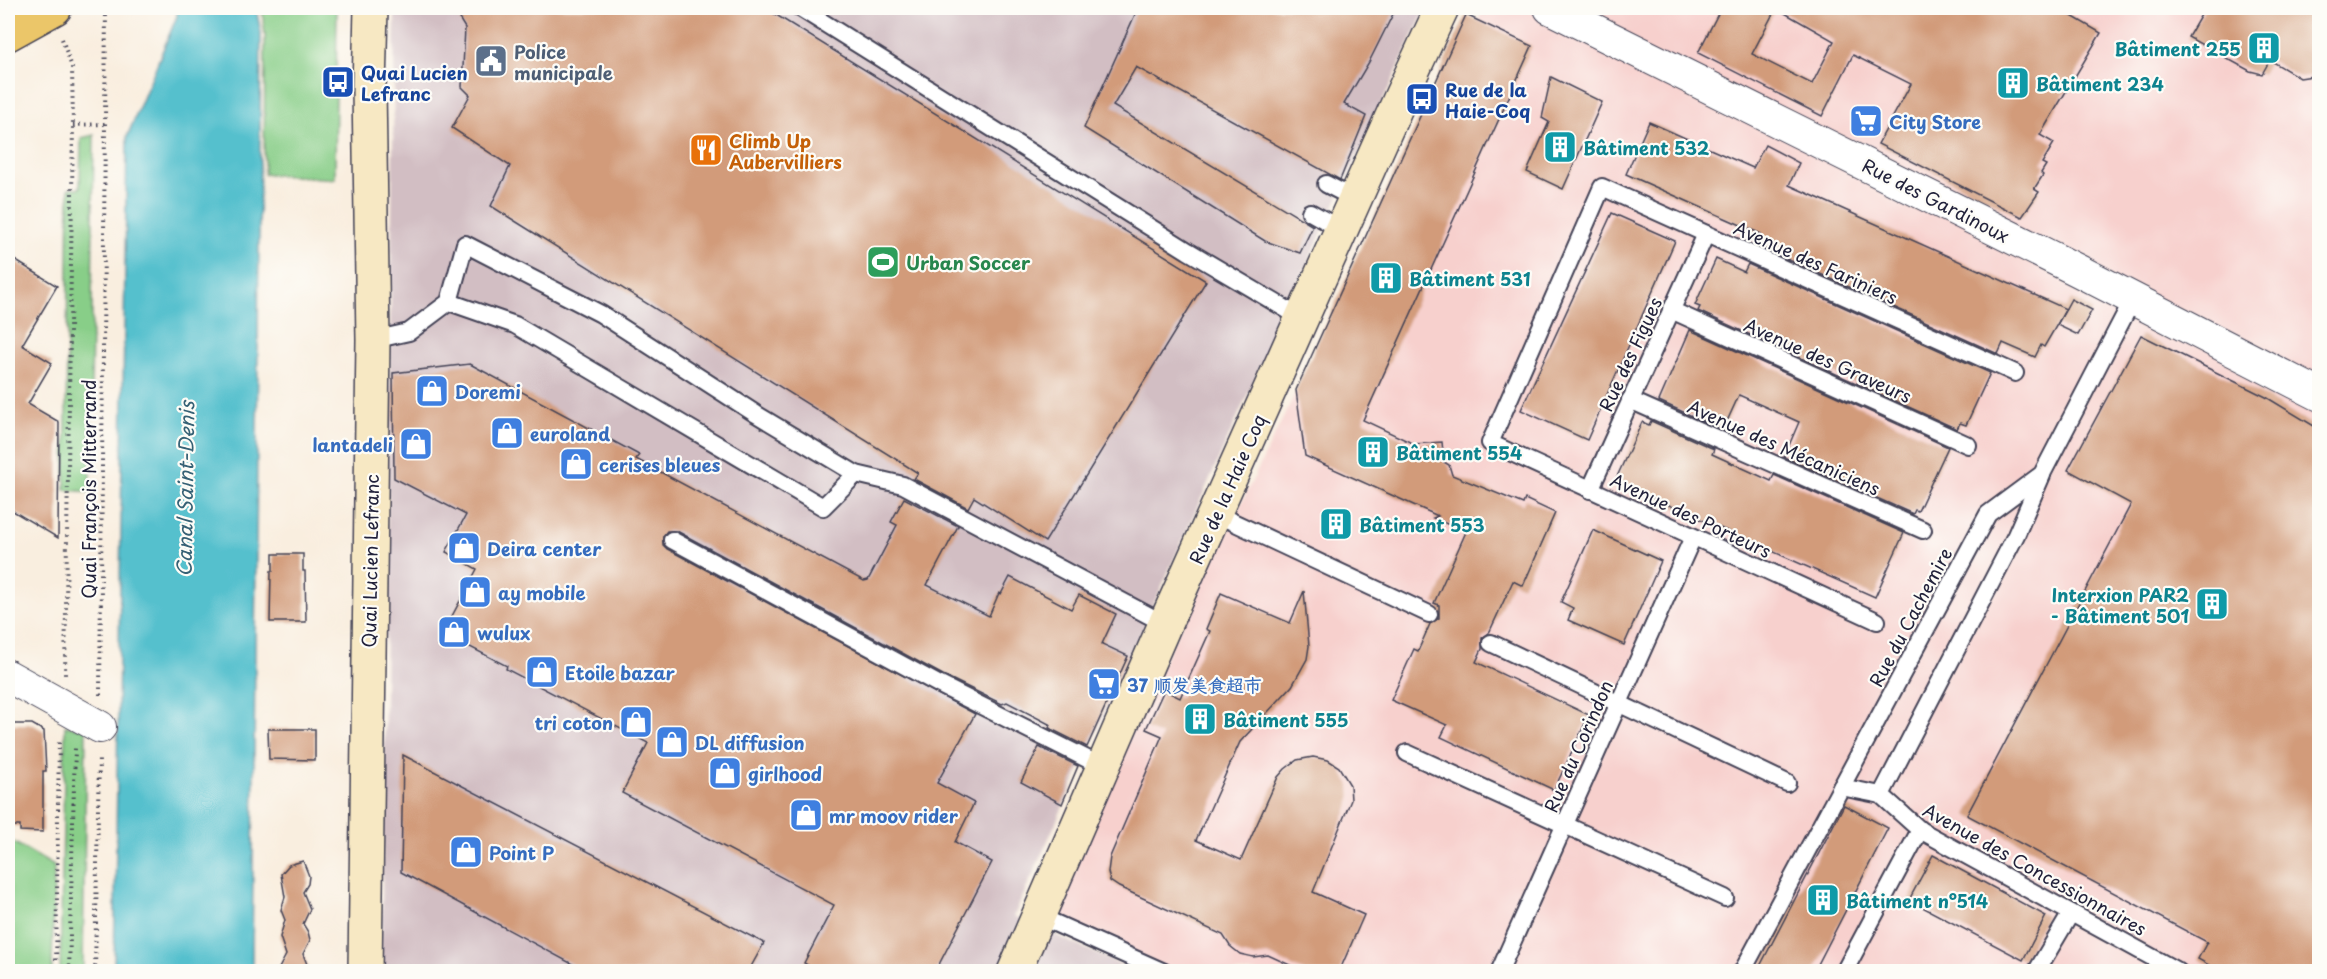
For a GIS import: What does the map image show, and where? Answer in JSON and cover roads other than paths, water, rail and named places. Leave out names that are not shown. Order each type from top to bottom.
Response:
[{"type":"main road","points":[[8,34],[56,8]]},
{"type":"main road","name":"Quai Lucien Lefranc","points":[[365,972],[373,340],[369,89],[371,8]]},
{"type":"main road","name":"Rue de la Haie Coq","points":[[1014,972],[1165,624],[1442,8]]},
{"type":"street","name":"Rue des Gardinoux","points":[[1550,8],[2133,299],[2319,395]]},
{"type":"street","points":[[8,676],[80,716]]},
{"type":"lane","points":[[800,8],[1188,251],[1302,319]]},
{"type":"lane","points":[[1326,184],[1355,199]]},
{"type":"lane","name":"Avenue des Fariniers","points":[[1490,443],[1602,187],[2015,373]]},
{"type":"lane","points":[[1310,212],[1342,230]]},
{"type":"lane","name":"Rue des Figues","points":[[1590,490],[1706,234]]},
{"type":"lane","points":[[373,340],[409,332],[449,303],[465,244],[601,314],[756,414],[856,474],[903,485],[1165,624]]},
{"type":"lane","name":"Rue du Cachemire","points":[[1742,972],[1988,514],[2042,474],[2133,299]]},
{"type":"lane","points":[[449,303],[514,325],[823,507],[856,474]]},
{"type":"lane","name":"Avenue des Graveurs","points":[[1671,310],[1968,445]]},
{"type":"lane","name":"Avenue des Mécaniciens","points":[[1630,400],[1923,530]]},
{"type":"lane","name":"Avenue des Porteurs","points":[[1490,443],[1877,621]]},
{"type":"lane","points":[[1841,787],[1881,795],[2016,535],[2042,474]]},
{"type":"lane","points":[[1216,514],[1429,614]]},
{"type":"lane","name":"Rue du Corindon","points":[[1499,972],[1693,537]]},
{"type":"lane","points":[[672,540],[939,684],[1103,767]]},
{"type":"lane","points":[[1491,643],[1787,783]]},
{"type":"lane","points":[[1407,753],[1725,898]]},
{"type":"lane","name":"Avenue des Concessionnaires","points":[[1881,795],[1920,830],[2179,972]]},
{"type":"lane","points":[[1844,972],[1920,830]]},
{"type":"lane","points":[[2036,972],[2071,913]]},
{"type":"lane","points":[[1038,916],[1164,972]]},
{"type":"water","name":"Canal Saint-Denis","points":[[177,8],[256,8],[261,33],[252,971],[114,971],[127,137],[177,16]]},
{"type":"place","name":"Bâtiment 255","points":[[2264,48]]},
{"type":"place","name":"Police municipale","points":[[491,61]]},
{"type":"place","name":"Quai Lucien Lefranc","points":[[338,82]]},
{"type":"place","name":"Bâtiment 234","points":[[2013,83]]},
{"type":"place","name":"Rue de la Haie-Coq","points":[[1422,99]]},
{"type":"place","name":"City Store","points":[[1866,121]]},
{"type":"place","name":"Bâtiment 532","points":[[1560,147]]},
{"type":"place","name":"Climb Up Aubervilliers","points":[[706,150]]},
{"type":"place","name":"Urban Soccer","points":[[883,262]]},
{"type":"place","name":"Bâtiment 531","points":[[1386,278]]},
{"type":"place","name":"Doremi","points":[[432,391]]},
{"type":"place","name":"euroland","points":[[507,433]]},
{"type":"place","name":"lantadeli","points":[[416,444]]},
{"type":"place","name":"Bâtiment 554","points":[[1373,452]]},
{"type":"place","name":"cerises bleues","points":[[576,464]]},
{"type":"place","name":"Bâtiment 553","points":[[1336,524]]},
{"type":"place","name":"Deira center","points":[[464,548]]},
{"type":"place","name":"ay mobile","points":[[475,592]]},
{"type":"place","name":"Interxion PAR2 - Bâtiment 501","points":[[2212,604]]},
{"type":"place","name":"wulux","points":[[454,632]]},
{"type":"place","name":"Etoile bazar","points":[[542,672]]},
{"type":"place","name":"37 顺发美食超市","points":[[1104,684]]},
{"type":"place","name":"Bâtiment 555","points":[[1200,719]]},
{"type":"place","name":"tri coton","points":[[636,722]]},
{"type":"place","name":"DL diffusion","points":[[672,742]]},
{"type":"place","name":"girlhood","points":[[725,773]]},
{"type":"place","name":"mr moov rider","points":[[806,815]]},
{"type":"place","name":"Point P","points":[[466,852]]},
{"type":"place","name":"Bâtiment n°514","points":[[1823,900]]}]
